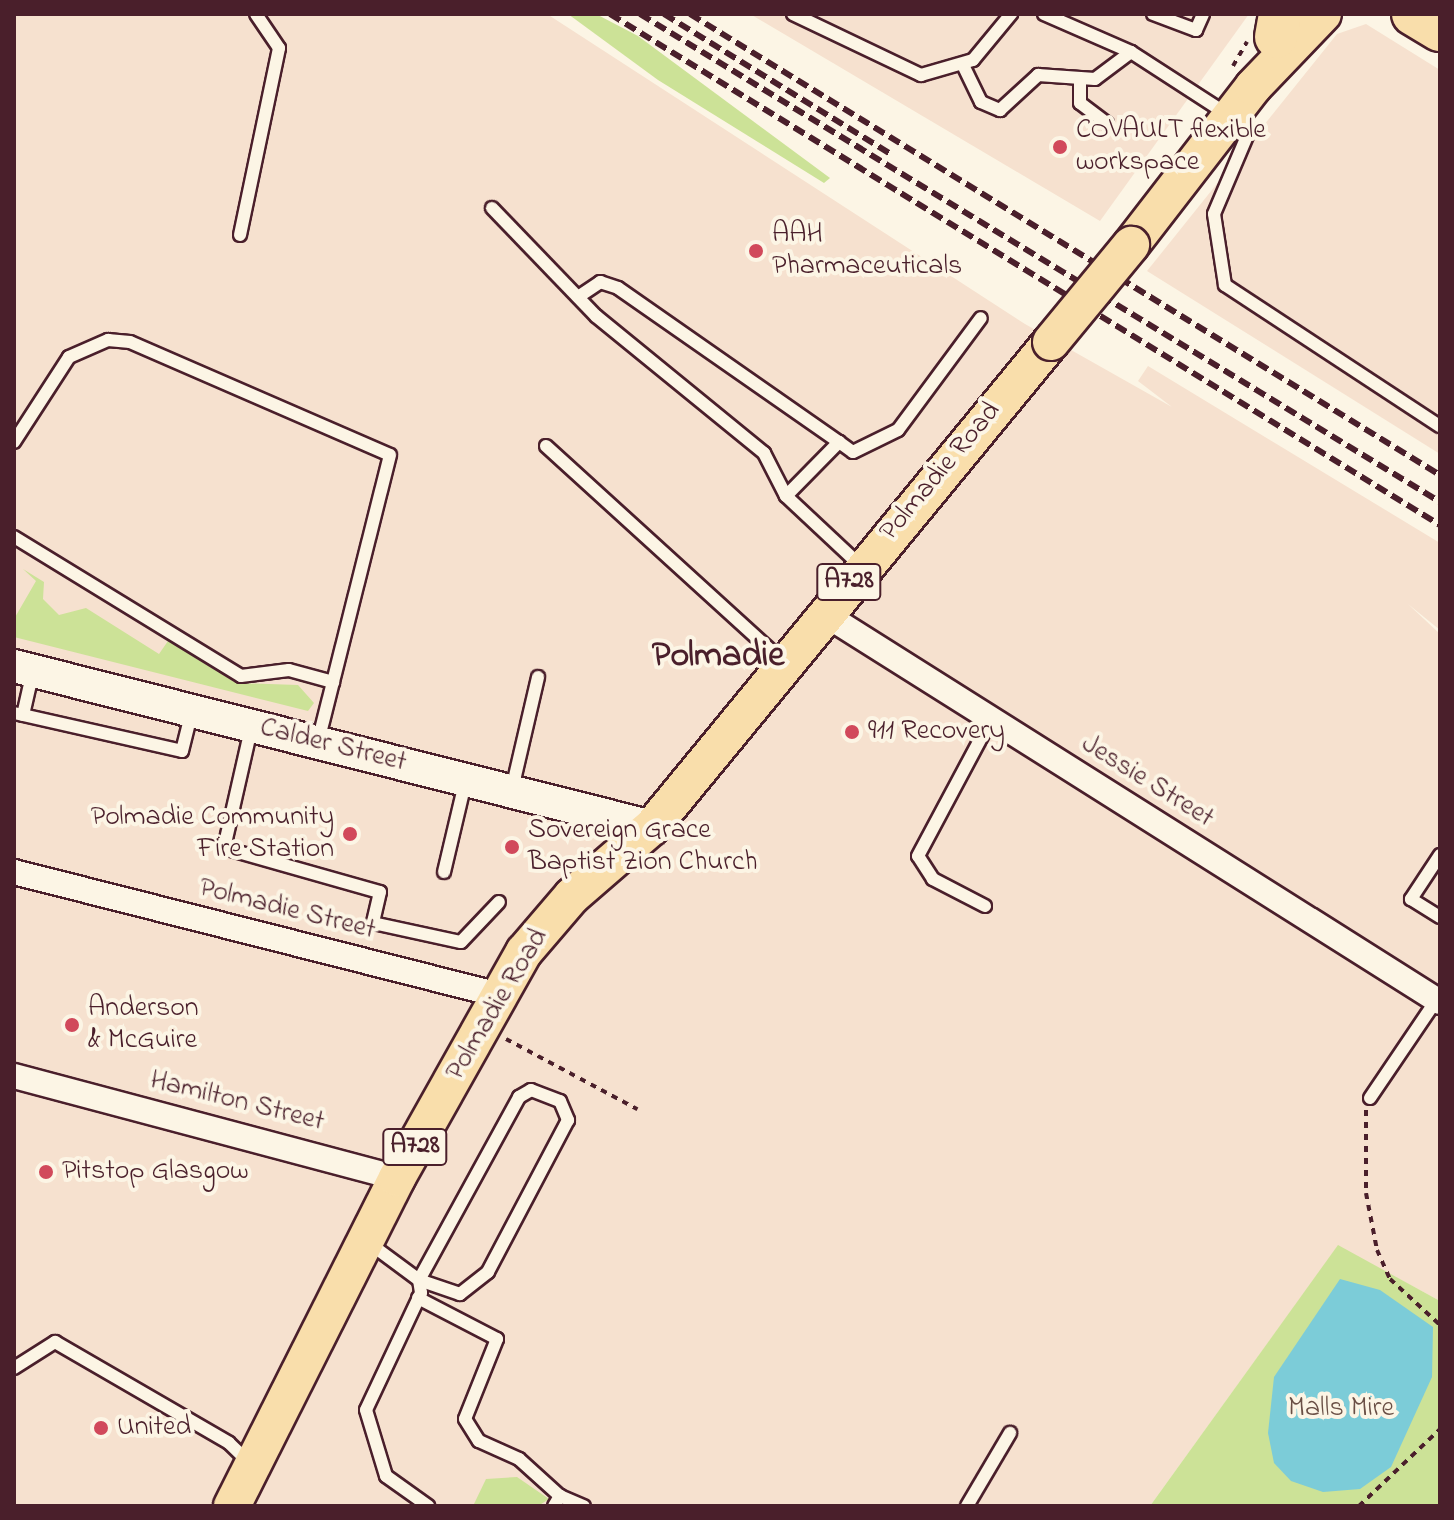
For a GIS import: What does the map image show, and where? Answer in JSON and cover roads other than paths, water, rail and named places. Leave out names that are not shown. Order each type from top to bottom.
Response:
[{"type":"highway","points":[[1413,14],[1440,30]]},
{"type":"main road","name":"Polmadie Road","points":[[232,1506],[397,1178],[499,995],[545,923],[652,827],[823,613],[1131,245],[1253,87],[1323,14]]},
{"type":"main road","name":"Polmadie Road","points":[[1253,87],[1282,22]]},
{"type":"main road","name":"Calder Street","points":[[24,668],[652,827]]},
{"type":"street","name":"Jessie Street","points":[[823,613],[1438,1000]]},
{"type":"street","name":"Polmadie Street","points":[[14,872],[499,995]]},
{"type":"street","name":"Hamilton Street","points":[[14,1076],[397,1178]]},
{"type":"lane","points":[[240,235],[279,48],[256,14]]},
{"type":"lane","points":[[793,14],[895,68],[921,75],[963,65],[1011,14]]},
{"type":"lane","points":[[1044,14],[1131,52],[1230,116],[1252,134],[1214,214],[1225,285],[1440,426]]},
{"type":"lane","points":[[1153,14],[1196,30],[1203,14]]},
{"type":"lane","points":[[963,65],[989,111],[1009,105],[1046,72],[1080,79],[1110,73],[1131,52]]},
{"type":"lane","points":[[1080,79],[1080,103],[1107,123]]},
{"type":"lane","points":[[492,208],[578,297],[764,453],[786,496],[862,567]]},
{"type":"lane","points":[[578,297],[600,282],[618,288],[853,452],[898,430],[981,318]]},
{"type":"lane","points":[[14,442],[69,357],[108,340],[130,342],[390,455],[318,742]]},
{"type":"lane","points":[[786,496],[839,442]]},
{"type":"lane","points":[[546,446],[783,662]]},
{"type":"lane","points":[[14,537],[241,676],[289,670],[333,682]]},
{"type":"lane","points":[[24,668],[18,714],[182,751],[192,711]]},
{"type":"lane","points":[[511,792],[538,677]]},
{"type":"lane","points":[[985,906],[933,879],[918,856],[991,719]]},
{"type":"lane","points":[[251,726],[224,848],[380,892],[373,923],[461,942],[499,902]]},
{"type":"lane","points":[[444,872],[466,780]]},
{"type":"lane","points":[[1440,855],[1411,899],[1440,917]]},
{"type":"lane","points":[[1370,1098],[1438,1000]]},
{"type":"lane","points":[[366,1241],[419,1280],[460,1294],[480,1284],[568,1120],[560,1101],[531,1090],[519,1097],[419,1280],[418,1298],[366,1410],[386,1476],[428,1506]]},
{"type":"lane","points":[[418,1298],[497,1339],[465,1419],[479,1441],[519,1459],[557,1501],[584,1506]]},
{"type":"lane","points":[[14,1368],[55,1342],[229,1443],[254,1467]]},
{"type":"lane","points":[[967,1506],[1010,1433]]},
{"type":"water","points":[[1340,1279],[1380,1290],[1433,1327],[1432,1377],[1391,1467],[1360,1489],[1323,1492],[1291,1481],[1274,1463],[1268,1433],[1274,1377]]},
{"type":"railway","points":[[610,14],[1440,525]]},
{"type":"railway","points":[[640,14],[1440,502]]},
{"type":"railway","points":[[664,14],[892,155]]},
{"type":"railway","points":[[690,14],[1440,475]]},
{"type":"place","name":"COVAULT flexible workspace","points":[[1060,147]]},
{"type":"place","name":"AAH Pharmaceuticals","points":[[756,251]]},
{"type":"place","name":"911 Recovery","points":[[852,732]]},
{"type":"place","name":"Polmadie Community Fire Station","points":[[350,834]]},
{"type":"place","name":"Sovereign Grace Baptist Zion Church","points":[[512,847]]},
{"type":"place","name":"Anderson & McGuire","points":[[72,1025]]},
{"type":"place","name":"Pitstop Glasgow","points":[[46,1172]]},
{"type":"place","name":"United","points":[[101,1428]]},
{"type":"district","name":"Polmadie","points":[[718,657]]},
{"type":"park label","name":"Malls Mire","points":[[1341,1409]]}]
